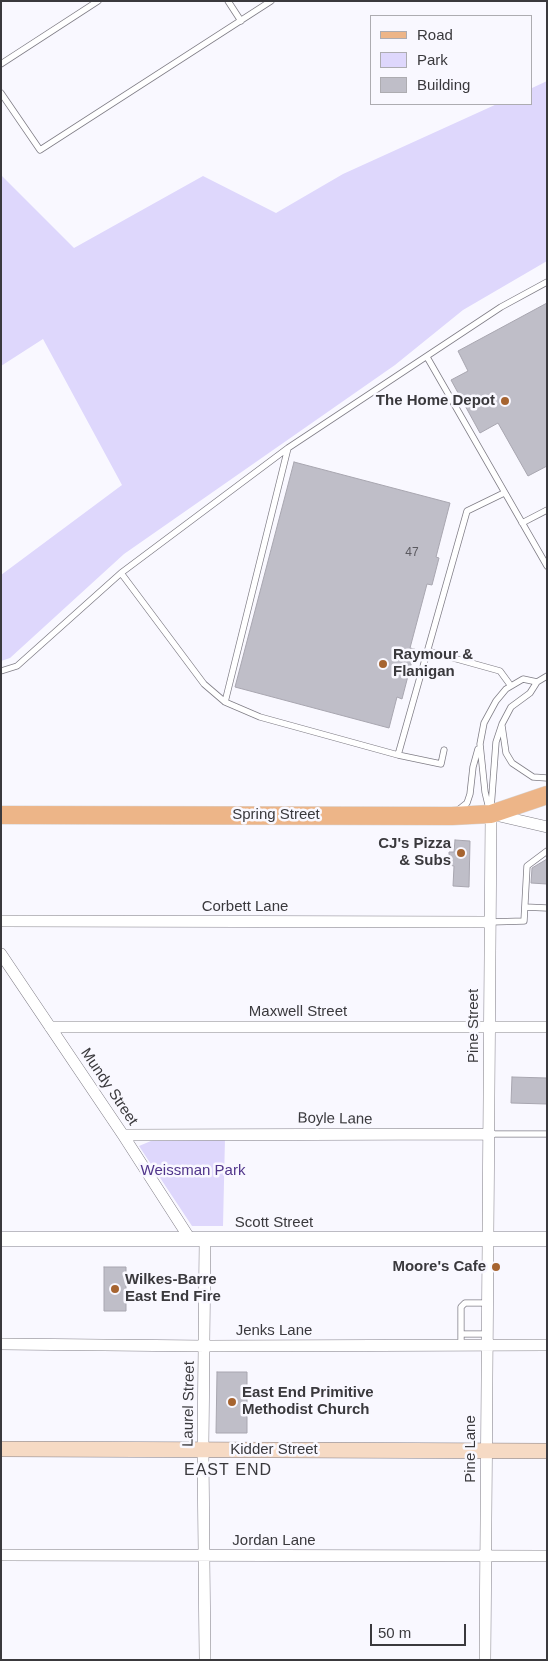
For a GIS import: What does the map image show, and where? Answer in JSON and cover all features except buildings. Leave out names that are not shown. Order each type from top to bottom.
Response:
[{"type":"main road","name":"Spring Street","points":[[1,815],[452,816],[491,814],[547,795]]},
{"type":"main road","name":"Kidder Street","points":[[1,1449],[547,1451]]},
{"type":"street","points":[[491,814],[547,827]]},
{"type":"street","name":"Pine Street","points":[[489,1238],[488,1026],[491,814]]},
{"type":"street","name":"Corbett Lane","points":[[1,922],[490,922]]},
{"type":"street","name":"Mundy Street","points":[[1,954],[190,1238]]},
{"type":"street","name":"Maxwell Street","points":[[50,1027],[547,1027]]},
{"type":"street","name":"Boyle Lane","points":[[123,1135],[490,1134]]},
{"type":"street","name":"Pine Lane","points":[[486,1660],[489,1238]]},
{"type":"street","name":"Scott Street","points":[[1,1239],[547,1239]]},
{"type":"street","name":"Laurel Street","points":[[205,1239],[206,1346],[203,1450],[205,1660]]},
{"type":"street","name":"Jenks Lane","points":[[1,1344],[206,1346],[487,1340],[547,1346]]},
{"type":"street","name":"Jordan Lane","points":[[1,1555],[547,1556]]},
{"type":"lane","points":[[1,64],[98,1]]},
{"type":"lane","points":[[228,1],[241,21]]},
{"type":"lane","points":[[1,93],[40,150],[271,1]]},
{"type":"lane","points":[[1,670],[17,666],[121,573],[288,448],[501,306],[547,282]]},
{"type":"lane","points":[[427,357],[547,566]]},
{"type":"lane","points":[[225,702],[288,448]]},
{"type":"lane","points":[[398,755],[467,511],[504,493]]},
{"type":"lane","points":[[522,523],[547,510]]},
{"type":"lane","points":[[121,573],[204,684],[225,702],[260,717],[398,755],[441,764],[444,750]]},
{"type":"lane","points":[[428,651],[500,671],[511,686]]},
{"type":"lane","points":[[491,814],[496,742],[502,724],[511,707],[530,693],[536,682],[547,676]]},
{"type":"lane","points":[[452,816],[467,802],[484,722],[496,701],[511,686],[522,679],[536,682]]},
{"type":"lane","points":[[502,724],[506,753],[512,763],[533,777],[547,778]]},
{"type":"lane","points":[[480,744],[485,792],[491,814]]},
{"type":"lane","points":[[490,922],[524,921],[527,866],[547,851]]},
{"type":"lane","points":[[525,907],[547,908]]},
{"type":"lane","name":"Boyle Lane","points":[[490,1134],[547,1134]]},
{"type":"lane","points":[[461,1340],[461,1307],[465,1303],[488,1303]]},
{"type":"green space","points":[[547,81],[547,261],[463,310],[395,365],[124,554],[10,658],[1,661],[1,575],[122,485],[43,339],[1,366],[1,175],[74,248],[203,176],[276,213],[343,174],[495,105],[533,105],[533,88]]},
{"type":"green space","name":"Weissman Park","points":[[158,1138],[225,1138],[223,1226],[192,1226],[139,1146]]},
{"type":"place","name":"The Home Depot","points":[[505,401]]},
{"type":"place","name":"Raymour & Flanigan","points":[[383,664]]},
{"type":"place","name":"CJ's Pizza & Subs","points":[[461,853]]},
{"type":"place","name":"Moore's Cafe","points":[[496,1267]]},
{"type":"place","name":"Wilkes-Barre East End Fire","points":[[115,1289]]},
{"type":"place","name":"East End Primitive Methodist Church","points":[[232,1402]]},
{"type":"district","name":"EAST END","points":[[228,1471]]}]
